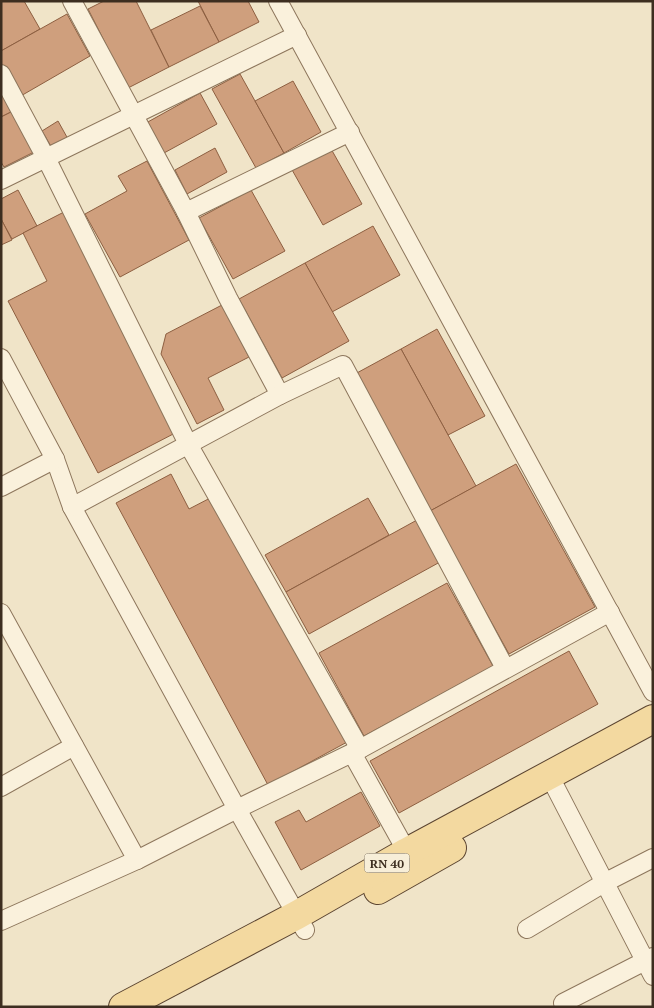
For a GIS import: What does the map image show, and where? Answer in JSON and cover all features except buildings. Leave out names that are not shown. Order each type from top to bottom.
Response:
[{"type":"main road","name":"RN 40","points":[[123,1007],[301,922],[552,783],[653,719]]},
{"type":"main road","name":"RN 40","points":[[164,1007],[301,922],[407,852],[552,783],[653,738]]},
{"type":"street","points":[[72,1],[186,212],[228,298],[280,395]]},
{"type":"street","points":[[278,1],[653,692]]},
{"type":"street","points":[[1,180],[297,35]]},
{"type":"street","points":[[1,74],[46,158],[188,444],[356,751],[407,852]]},
{"type":"street","points":[[186,212],[350,132]]},
{"type":"street","points":[[1,358],[55,459],[72,507],[301,922]]},
{"type":"street","points":[[72,507],[280,395],[343,365],[505,668]]},
{"type":"street","points":[[1,487],[55,459]]},
{"type":"street","points":[[1,612],[137,860]]},
{"type":"street","points":[[1,921],[137,860],[356,751],[610,612]]},
{"type":"street","points":[[1,787],[74,746]]},
{"type":"street","points":[[552,783],[604,883],[650,965],[563,1003],[565,1007]]},
{"type":"street","points":[[527,929],[604,883],[653,858]]}]
